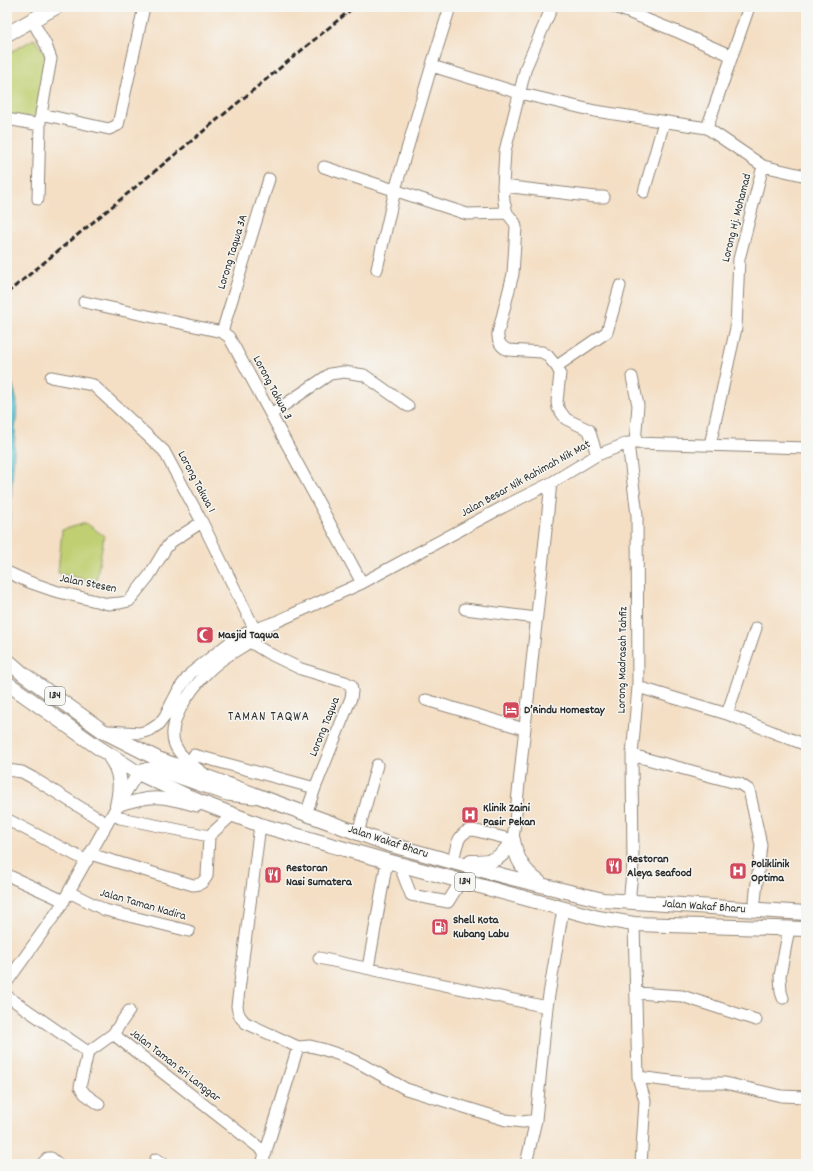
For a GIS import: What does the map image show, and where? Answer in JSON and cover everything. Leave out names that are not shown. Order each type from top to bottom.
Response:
[{"type":"main road","points":[[7,34],[39,14],[56,7]]},
{"type":"main road","name":"Jalan Wakaf Bharu","points":[[7,660],[23,674],[103,731],[158,759],[388,844],[452,862],[602,900],[806,913]]},
{"type":"main road","name":"Jalan Wakaf Bharu","points":[[8,683],[107,754],[138,773],[175,791],[260,825],[393,863],[598,918],[634,924],[806,929]]},
{"type":"main road","points":[[107,754],[114,762],[120,777],[120,792],[115,810]]},
{"type":"main road","points":[[452,862],[484,862],[495,860],[503,855],[513,840]]},
{"type":"main road","points":[[513,840],[515,853],[521,866],[530,876],[541,884]]},
{"type":"street","points":[[7,119],[40,119],[109,129],[118,125],[144,7]]},
{"type":"street","points":[[377,269],[395,190],[450,7]]},
{"type":"street","points":[[552,7],[526,68],[504,153],[504,202],[507,213],[515,223],[516,227],[513,274],[498,333],[498,340],[504,348],[508,350],[542,352],[547,355],[557,366],[560,373],[557,402],[558,408],[566,419],[589,430],[597,455]]},
{"type":"street","points":[[615,7],[732,56]]},
{"type":"street","points":[[432,66],[520,93],[595,111],[707,128],[749,7]]},
{"type":"street","points":[[38,199],[40,119],[51,59],[46,45],[39,14]]},
{"type":"street","points":[[644,192],[664,122]]},
{"type":"street","name":"Lorong Hj. Mohamad","points":[[707,128],[763,166],[739,259],[736,328],[710,445]]},
{"type":"street","points":[[763,166],[806,176]]},
{"type":"street","points":[[324,167],[467,214],[507,213]]},
{"type":"street","name":"Lorong Taqwa 3A","points":[[222,332],[269,179]]},
{"type":"street","points":[[504,186],[604,197]]},
{"type":"street","points":[[557,366],[607,332],[620,286]]},
{"type":"street","points":[[84,302],[222,332]]},
{"type":"street","name":"Lorong Takwa 3","points":[[222,332],[232,340],[362,583]]},
{"type":"street","points":[[271,414],[330,374],[344,372],[364,374],[408,406]]},
{"type":"street","name":"Lorong Takwa 1","points":[[51,377],[93,385],[164,451],[202,522],[255,630]]},
{"type":"street","name":"Lorong Madrasah Tahfiz","points":[[629,902],[634,864],[632,755],[638,687],[637,515],[631,443],[638,405],[632,377]]},
{"type":"street","name":"Jalan Besar Nik Rahimah Nik Mat","points":[[103,731],[140,733],[150,730],[159,724],[165,716],[179,689],[191,673],[229,643],[362,583],[503,507],[551,483],[597,455],[631,443],[806,448]]},
{"type":"street","points":[[452,862],[459,838],[462,833],[467,830],[473,830],[513,840],[551,483]]},
{"type":"street","name":"Jalan Stesen","points":[[9,573],[54,591],[108,604],[120,603],[129,600],[149,576],[171,542],[202,522]]},
{"type":"street","points":[[465,609],[536,618]]},
{"type":"street","name":"Jalan Besar Nik Rahimah Nik Mat","points":[[212,779],[179,752],[172,737],[175,720],[189,694],[201,678],[218,662],[250,642],[278,621]]},
{"type":"street","points":[[727,714],[756,628]]},
{"type":"street","name":"Lorong Taqwa","points":[[250,642],[268,653],[301,669],[351,685],[351,698],[306,814]]},
{"type":"street","points":[[638,687],[727,714],[806,745]]},
{"type":"street","points":[[426,700],[524,729]]},
{"type":"street","points":[[194,755],[315,788]]},
{"type":"street","points":[[632,755],[740,784],[749,790],[761,845],[754,910]]},
{"type":"street","points":[[358,833],[377,765]]},
{"type":"street","points":[[7,982],[54,917],[115,810],[138,773],[145,768],[150,768],[227,795],[263,798]]},
{"type":"street","points":[[7,770],[22,772],[107,824]]},
{"type":"street","name":"Jalan Wakaf Bharu","points":[[115,810],[139,799],[154,797],[171,798],[232,815]]},
{"type":"street","points":[[115,810],[120,818],[209,836]]},
{"type":"street","points":[[10,821],[88,857],[193,885],[199,885],[207,876],[209,836],[232,815]]},
{"type":"street","points":[[260,825],[237,1006],[241,1019],[246,1023],[298,1048],[310,1046],[346,1057],[406,1089],[506,1120],[523,1122],[536,1120]]},
{"type":"street","points":[[393,863],[411,895],[448,902],[461,881]]},
{"type":"street","points":[[368,968],[393,863]]},
{"type":"street","name":"Jalan Taman Nadira","points":[[7,875],[105,910],[189,931]]},
{"type":"street","points":[[526,1164],[536,1120],[547,1006],[563,909]]},
{"type":"street","points":[[634,924],[638,1077],[645,1101],[641,1164]]},
{"type":"street","points":[[783,998],[780,976],[789,929]]},
{"type":"street","points":[[319,958],[547,1006]]},
{"type":"street","points":[[636,993],[682,996],[756,1020]]},
{"type":"street","points":[[7,996],[88,1052],[80,1087],[85,1094],[99,1104]]},
{"type":"street","points":[[113,1034],[129,1011]]},
{"type":"street","name":"Jalan Taman Sri Langgar","points":[[88,1052],[113,1034],[264,1159]]},
{"type":"street","points":[[264,1159],[298,1048]]},
{"type":"street","points":[[638,1077],[686,1083],[725,1083],[781,1096],[806,1097]]},
{"type":"street","points":[[42,1164],[45,1159],[48,1158],[51,1158],[58,1164]]},
{"type":"green space","points":[[34,39],[48,58],[40,103],[34,123],[7,118],[7,54]]},
{"type":"green space","points":[[86,523],[104,536],[96,582],[58,573],[62,530]]},
{"type":"water","points":[[7,362],[17,402],[7,562],[7,450],[10,403],[7,391]]},
{"type":"railway","points":[[7,293],[354,7]]},
{"type":"place","name":"Masjid Taqwa","points":[[205,635]]},
{"type":"place","name":"D’Rindu Homestay","points":[[511,710]]},
{"type":"place","name":"Klinik Zaini Pasir Pekan","points":[[470,815]]},
{"type":"place","name":"Restoran Aleya Seafood","points":[[614,866]]},
{"type":"place","name":"Poliklinik Optima","points":[[738,871]]},
{"type":"place","name":"Restoran Nasi Sumatera","points":[[273,875]]},
{"type":"place","name":"Shell Kota Kubang Labu","points":[[440,927]]},
{"type":"district","name":"TAMAN TAQWA","points":[[269,717]]}]
